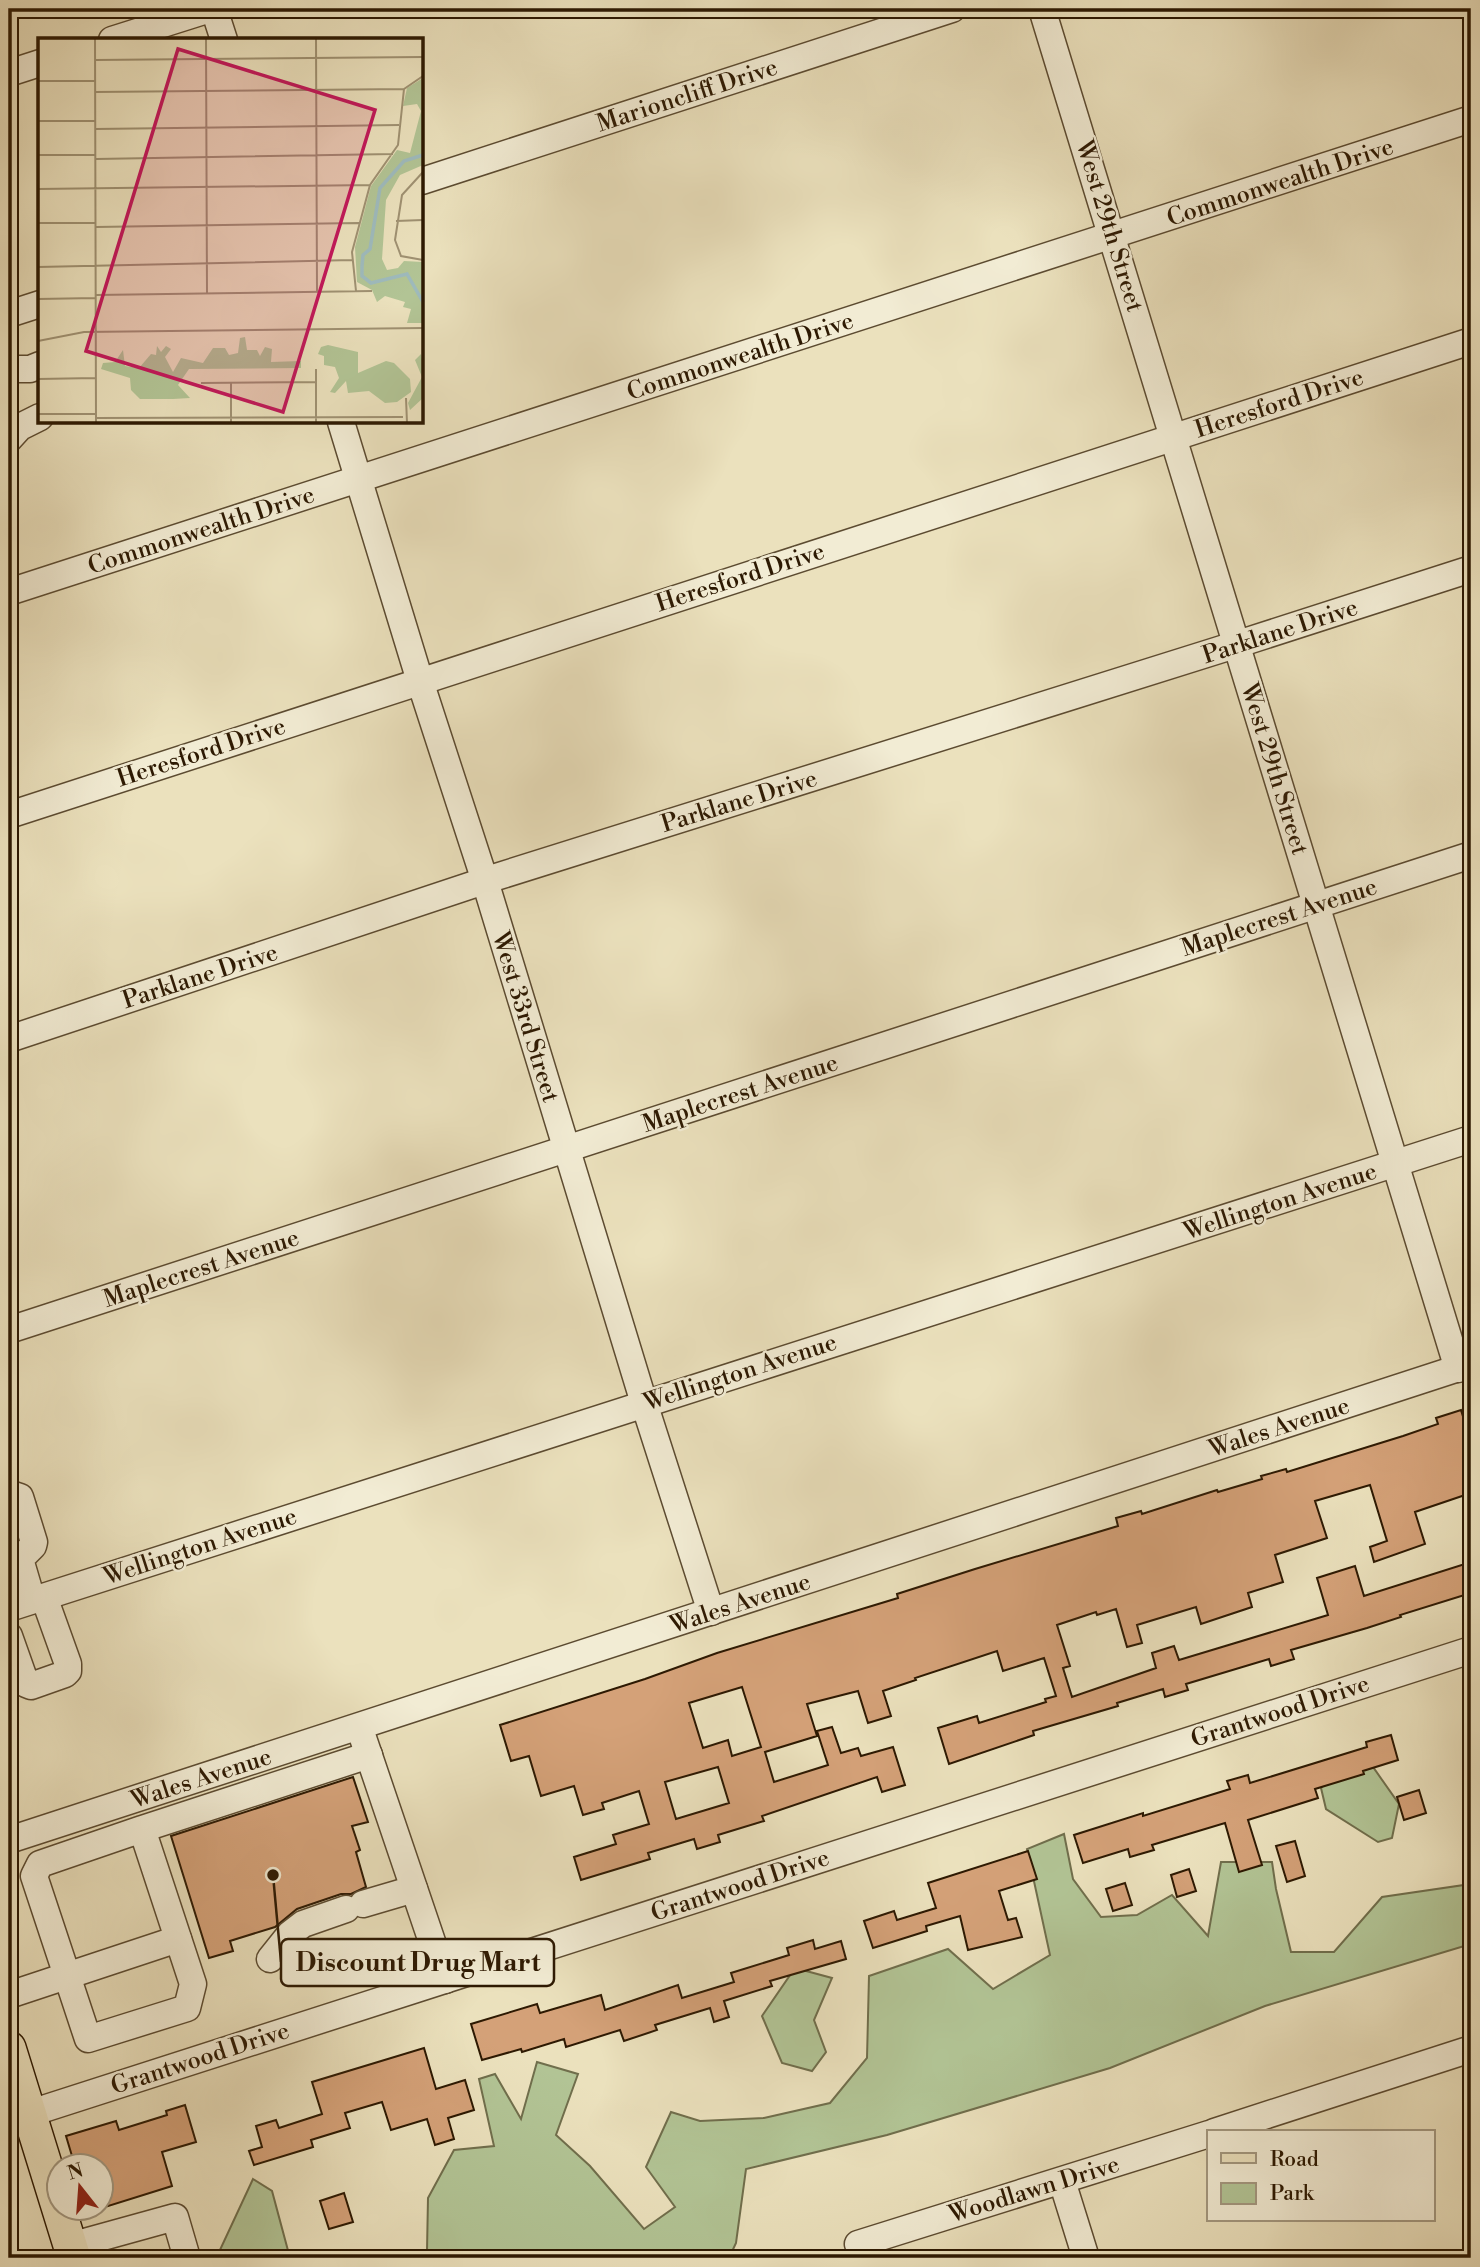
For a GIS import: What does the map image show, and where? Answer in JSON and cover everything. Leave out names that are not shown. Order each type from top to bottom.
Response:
[{"type":"main road","points":[[9,2048],[19,2117],[72,2252]]},
{"type":"street","points":[[118,38],[212,9],[223,38]]},
{"type":"street","name":"Marioncliff Drive","points":[[424,180],[952,9]]},
{"type":"street","name":"West 29th Street","points":[[1042,9],[1175,436],[1395,1164],[1464,1366]]},
{"type":"street","points":[[9,73],[38,64]]},
{"type":"street","name":"Commonwealth Drive","points":[[9,592],[1471,120]]},
{"type":"street","points":[[9,314],[38,305]]},
{"type":"street","name":"Heresford Drive","points":[[9,814],[1471,341]]},
{"type":"street","points":[[9,367],[30,369],[38,366]]},
{"type":"street","points":[[9,439],[20,427],[38,418]]},
{"type":"street","name":"West 33rd Street","points":[[342,424],[711,1612]]},
{"type":"street","name":"Parklane Drive","points":[[9,1040],[485,881],[1238,645],[1471,569]]},
{"type":"street","name":"Maplecrest Avenue","points":[[9,1330],[1471,855]]},
{"type":"street","name":"Wellington Avenue","points":[[28,1602],[1471,1139]]},
{"type":"street","name":"Wales Avenue","points":[[9,1840],[1464,1366]]},
{"type":"street","points":[[9,1496],[20,1497],[33,1538],[33,1546],[20,1559],[28,1602],[68,1664],[68,1671],[31,1686],[26,1684],[9,1636]]},
{"type":"street","name":"Grantwood Drive","points":[[19,2117],[1471,1650]]},
{"type":"street","points":[[359,1726],[444,1980]]},
{"type":"street","points":[[142,1829],[193,1984],[187,2008],[88,2039],[34,1876],[40,1864],[142,1829],[369,1755]]},
{"type":"street","points":[[270,1959],[290,1934],[303,1924],[414,1889]]},
{"type":"street","points":[[9,1995],[178,1939]]},
{"type":"street","points":[[1220,2130],[1471,2049]]},
{"type":"street","name":"Woodlawn Drive","points":[[858,2244],[1207,2135]]},
{"type":"street","points":[[1062,2181],[1086,2258]]},
{"type":"street","points":[[72,2252],[175,2217],[187,2258]]},
{"type":"green space","points":[[1345,1762],[1373,1767],[1399,1804],[1392,1838],[1378,1842],[1326,1809],[1321,1788]]},
{"type":"green space","points":[[1064,1834],[1073,1879],[1101,1917],[1137,1915],[1172,1895],[1208,1936],[1221,1862],[1272,1862],[1291,1952],[1334,1952],[1382,1897],[1471,1884],[1471,1944],[1265,2006],[1110,2068],[887,2135],[746,2169],[736,2243],[729,2258],[418,2258],[427,2251],[428,2198],[454,2150],[494,2146],[479,2079],[495,2074],[521,2119],[537,2062],[578,2074],[556,2135],[590,2166],[644,2229],[675,2207],[646,2167],[671,2112],[700,2121],[764,2118],[830,2103],[867,2058],[869,1976],[948,1949],[993,1989],[1050,1955],[1027,1849]]},
{"type":"green space","points":[[795,1968],[832,1978],[814,2020],[826,2052],[812,2071],[782,2063],[762,2016]]},
{"type":"green space","points":[[253,2179],[272,2191],[290,2258],[221,2258],[219,2252]]},
{"type":"building","points":[[1461,1410],[1471,1443],[1471,1493],[1415,1512],[1425,1544],[1374,1562],[1370,1547],[1387,1541],[1370,1485],[1315,1501],[1327,1538],[1275,1555],[1283,1582],[1248,1593],[1252,1607],[1201,1624],[1196,1607],[1137,1625],[1142,1643],[1127,1647],[1116,1609],[1097,1615],[1096,1612],[1057,1625],[1070,1666],[1063,1668],[1072,1697],[1156,1668],[1152,1653],[1174,1646],[1179,1660],[1328,1615],[1317,1578],[1355,1566],[1364,1596],[1468,1563],[1471,1593],[1291,1650],[1294,1659],[1271,1666],[1269,1659],[1186,1684],[1188,1690],[1165,1697],[1163,1689],[1117,1703],[1118,1706],[1033,1731],[1034,1735],[949,1764],[938,1728],[977,1716],[979,1723],[1046,1702],[1045,1699],[1056,1696],[1044,1658],[1003,1671],[997,1651],[915,1678],[916,1680],[883,1691],[891,1716],[868,1723],[858,1691],[807,1704],[817,1736],[765,1752],[774,1782],[828,1765],[817,1731],[832,1727],[841,1753],[858,1748],[861,1756],[893,1747],[905,1785],[882,1792],[877,1777],[762,1816],[764,1821],[718,1835],[720,1842],[697,1849],[694,1839],[648,1853],[650,1859],[581,1880],[574,1857],[616,1844],[613,1835],[649,1824],[639,1791],[602,1803],[604,1809],[583,1815],[574,1786],[541,1796],[529,1756],[511,1761],[500,1725],[717,1653],[898,1598],[897,1594],[1118,1526],[1116,1518],[1141,1511],[1142,1514],[1262,1479],[1261,1476],[1286,1469],[1287,1472],[1403,1436],[1438,1424],[1436,1418]],"holes":[[[742,1687],[761,1747],[732,1756],[728,1740],[703,1748],[689,1703]],[[718,1767],[729,1803],[676,1819],[665,1782]]]},
{"type":"building","points":[[1391,1735],[1398,1760],[1315,1789],[1318,1798],[1248,1820],[1262,1865],[1239,1872],[1225,1823],[1152,1845],[1154,1850],[1130,1857],[1128,1849],[1083,1863],[1074,1835],[1230,1789],[1227,1781],[1248,1775],[1250,1783],[1367,1747],[1366,1742]]},
{"type":"building","points":[[353,1777],[368,1822],[352,1826],[360,1850],[356,1852],[366,1887],[351,1894],[341,1894],[297,1909],[275,1927],[230,1941],[233,1951],[209,1958],[171,1836]]},
{"type":"building","points":[[1419,1790],[1426,1813],[1404,1820],[1397,1797]]},
{"type":"building","points":[[1295,1841],[1305,1876],[1287,1882],[1276,1846]]},
{"type":"building","points":[[1028,1851],[1037,1879],[999,1891],[1008,1920],[1016,1918],[1022,1937],[968,1950],[960,1916],[926,1926],[927,1931],[873,1948],[864,1921],[894,1911],[897,1920],[936,1908],[928,1883]]},
{"type":"building","points":[[1189,1869],[1196,1891],[1177,1897],[1171,1875]]},
{"type":"building","points":[[1125,1883],[1132,1905],[1113,1911],[1106,1889]]},
{"type":"building","points":[[813,1940],[815,1949],[841,1941],[846,1959],[770,1981],[772,1986],[724,2001],[729,2017],[714,2022],[710,2008],[655,2025],[657,2030],[624,2041],[620,2030],[566,2047],[564,2039],[522,2052],[521,2049],[482,2060],[471,2024],[537,2004],[540,2013],[601,1995],[605,2010],[678,1985],[682,1998],[734,1982],[731,1973],[789,1955],[787,1948]]},
{"type":"building","points":[[424,2048],[436,2089],[465,2080],[474,2110],[448,2118],[454,2139],[435,2145],[427,2119],[391,2130],[382,2102],[345,2113],[350,2128],[311,2140],[313,2147],[254,2165],[249,2151],[262,2147],[256,2126],[276,2120],[279,2128],[322,2114],[312,2082]]},
{"type":"building","points":[[185,2105],[196,2142],[162,2152],[172,2186],[116,2204],[116,2152],[71,2152],[66,2136],[116,2121],[119,2130],[167,2115],[166,2111]]},
{"type":"building","points":[[344,2193],[353,2222],[329,2229],[320,2201]]},
{"type":"place","name":"Discount Drug Mart","points":[[273,1875]]}]
